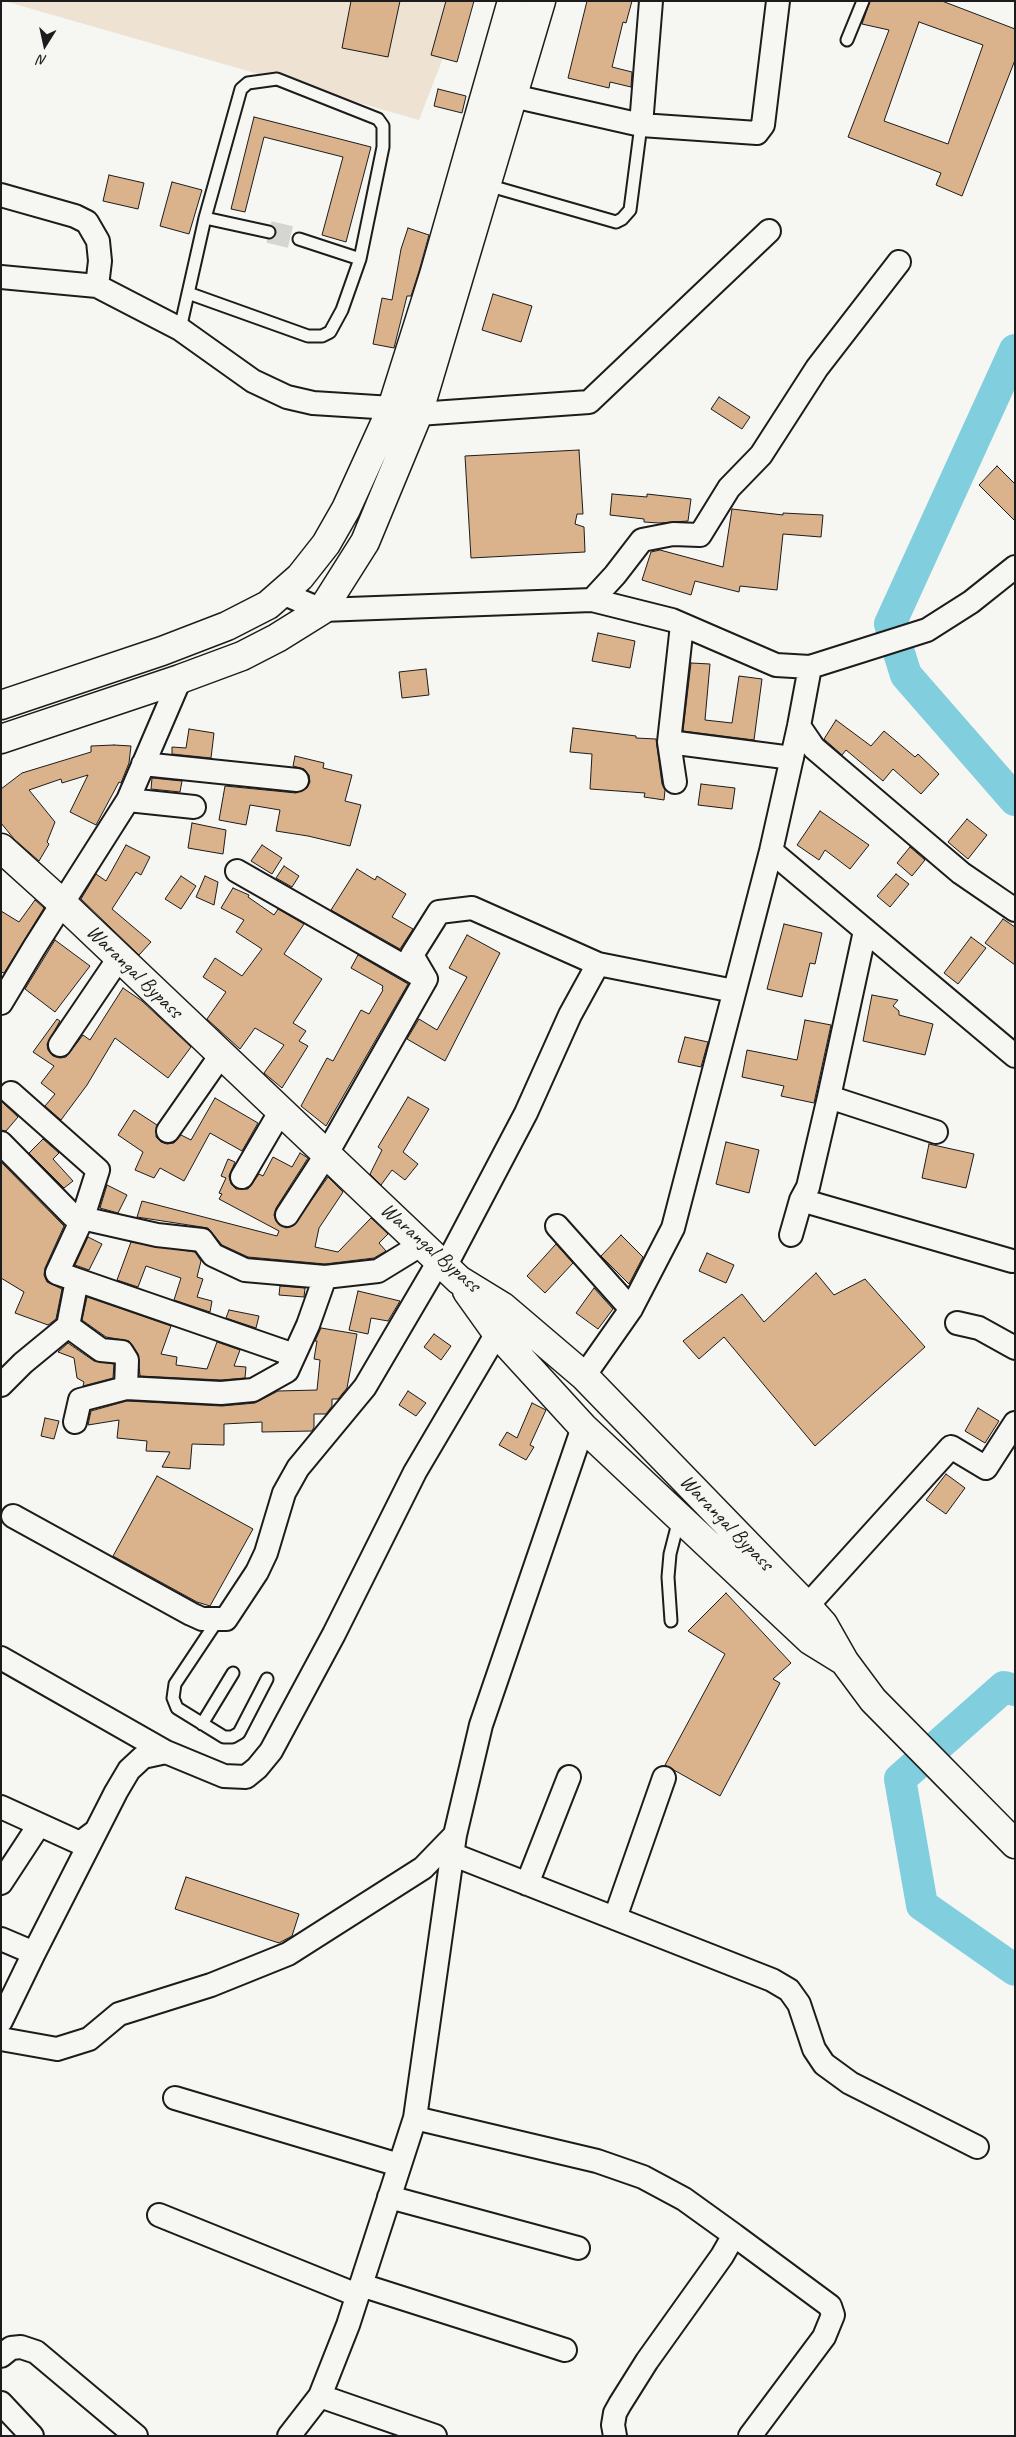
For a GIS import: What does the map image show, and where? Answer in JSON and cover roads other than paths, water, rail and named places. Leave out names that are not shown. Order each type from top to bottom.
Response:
[{"type":"main road","points":[[1,705],[162,651],[227,626],[268,605],[300,578],[326,544],[405,411],[434,275],[512,1]]},
{"type":"main road","points":[[1,739],[180,679],[242,656],[277,638],[322,610],[365,542],[405,411],[487,186],[541,1]]},
{"type":"main road","name":"Warangal Bypass","points":[[1,848],[62,903],[441,1263],[503,1307],[584,1376],[807,1606],[823,1624],[844,1661]]},
{"type":"main road","points":[[441,1263],[497,1333],[583,1427],[810,1640],[844,1661],[873,1700],[1007,1837]]},
{"type":"street","points":[[641,125],[651,1]]},
{"type":"street","points":[[513,96],[641,125],[753,134],[761,130],[763,125],[778,1]]},
{"type":"street","points":[[1,195],[75,216],[86,222],[98,241],[100,260],[97,286]]},
{"type":"street","points":[[1,277],[97,286],[180,329],[253,380],[288,397],[313,403],[405,411],[589,402],[769,232]]},
{"type":"street","points":[[592,600],[615,575],[642,540],[673,534],[700,535],[718,510],[729,488],[761,455],[817,368],[899,262]]},
{"type":"street","points":[[282,593],[322,610],[592,600],[682,625],[776,665],[810,667],[927,630],[970,602],[1015,567]]},
{"type":"street","points":[[675,782],[669,742],[682,625]]},
{"type":"street","points":[[584,1376],[631,1309],[673,1228],[771,851],[810,667]]},
{"type":"street","points":[[1,1003],[128,800],[180,679]]},
{"type":"street","points":[[799,726],[814,748],[946,861],[1015,910]]},
{"type":"street","points":[[669,742],[792,758]]},
{"type":"street","points":[[143,764],[297,780]]},
{"type":"street","points":[[128,800],[194,807]]},
{"type":"street","points":[[771,851],[1015,1056]]},
{"type":"street","points":[[237,871],[426,979]]},
{"type":"street","points":[[426,979],[412,954],[439,912],[472,908],[598,964],[734,991]]},
{"type":"street","points":[[791,1235],[801,1200],[808,1187],[865,931]]},
{"type":"street","points":[[60,1045],[119,958]]},
{"type":"street","points":[[13,1516],[191,1614],[202,1619],[217,1621],[226,1619],[257,1572],[266,1553],[284,1493],[298,1468],[365,1387],[441,1263],[526,1113],[570,1015],[598,964]]},
{"type":"street","points":[[287,1215],[326,1155],[426,979]]},
{"type":"street","points":[[168,1131],[221,1055]]},
{"type":"street","points":[[11,1093],[98,1170],[83,1217],[57,1273],[294,1355]]},
{"type":"street","points":[[829,1096],[936,1132]]},
{"type":"street","points":[[242,1177],[280,1112]]},
{"type":"street","points":[[1,1143],[73,1216],[157,1235],[202,1240],[213,1254],[245,1270],[325,1277],[441,1263]]},
{"type":"street","points":[[801,1200],[1012,1261]]},
{"type":"street","points":[[557,1226],[631,1309]]},
{"type":"street","points":[[76,1422],[80,1400],[126,1388],[221,1393],[254,1390],[287,1371],[308,1326],[325,1277]]},
{"type":"street","points":[[1,1385],[23,1363],[68,1326],[77,1280]]},
{"type":"street","points":[[956,1323],[979,1328],[1015,1348]]},
{"type":"street","points":[[68,1326],[101,1350],[122,1352],[127,1360],[126,1388]]},
{"type":"street","points":[[1,1658],[166,1752],[224,1776],[246,1777],[258,1768],[271,1751],[334,1634],[415,1472],[497,1333]]},
{"type":"street","points":[[807,1606],[951,1447],[986,1468],[1015,1422]]},
{"type":"street","points":[[289,2436],[320,2396],[359,2290],[415,2118],[455,1845],[481,1725],[583,1427]]},
{"type":"street","points":[[1,2021],[96,1831],[129,1770],[142,1757],[166,1752]]},
{"type":"street","points":[[528,1884],[569,1777]]},
{"type":"street","points":[[615,1918],[664,1778]]},
{"type":"street","points":[[1,1807],[80,1843],[96,1831]]},
{"type":"street","points":[[1,1883],[39,1825]]},
{"type":"street","points":[[455,1845],[528,1884],[772,1980],[789,1990],[799,2004],[814,2049],[824,2064],[850,2083],[977,2147]]},
{"type":"street","points":[[1,2039],[57,2049],[89,2039],[119,2014],[211,1985],[288,1954],[423,1868],[455,1845]]},
{"type":"street","points":[[1,1939],[34,1953]]},
{"type":"street","points":[[175,2098],[400,2165]]},
{"type":"street","points":[[415,2118],[597,2161],[643,2177],[684,2199],[830,2306],[832,2315],[824,2337],[750,2436]]},
{"type":"street","points":[[389,2197],[578,2248]]},
{"type":"street","points":[[159,2216],[359,2290],[565,2350]]},
{"type":"street","points":[[616,2436],[613,2425],[615,2413],[620,2404],[647,2361],[722,2256],[734,2235]]},
{"type":"street","points":[[1,2356],[11,2348],[21,2347],[36,2352],[136,2436]]},
{"type":"street","points":[[320,2396],[435,2436]]},
{"type":"street","points":[[1,2403],[32,2436]]},
{"type":"lane","points":[[847,40],[863,1]]},
{"type":"lane","points":[[180,329],[188,293],[205,218],[241,89],[248,83],[277,79],[378,118],[383,126],[383,147],[360,259],[342,310],[330,332],[322,336],[308,336],[188,293]]},
{"type":"lane","points":[[487,186],[616,222],[622,219],[630,210],[633,200],[641,125]]},
{"type":"lane","points":[[205,218],[269,232]]},
{"type":"lane","points":[[299,240],[360,259]]},
{"type":"lane","points":[[671,1621],[668,1577],[670,1554],[679,1517]]},
{"type":"lane","points":[[217,1621],[175,1684],[174,1698],[177,1708],[224,1737],[232,1736],[239,1733],[268,1680]]},
{"type":"lane","points":[[202,1724],[234,1674]]},
{"type":"waterway","points":[[1015,350],[890,624],[906,675],[1015,800]]},
{"type":"waterway","points":[[1015,1690],[1004,1687],[900,1779],[922,1905],[1015,1970]]},
{"type":"tunnel","points":[[269,232],[299,239]]}]
